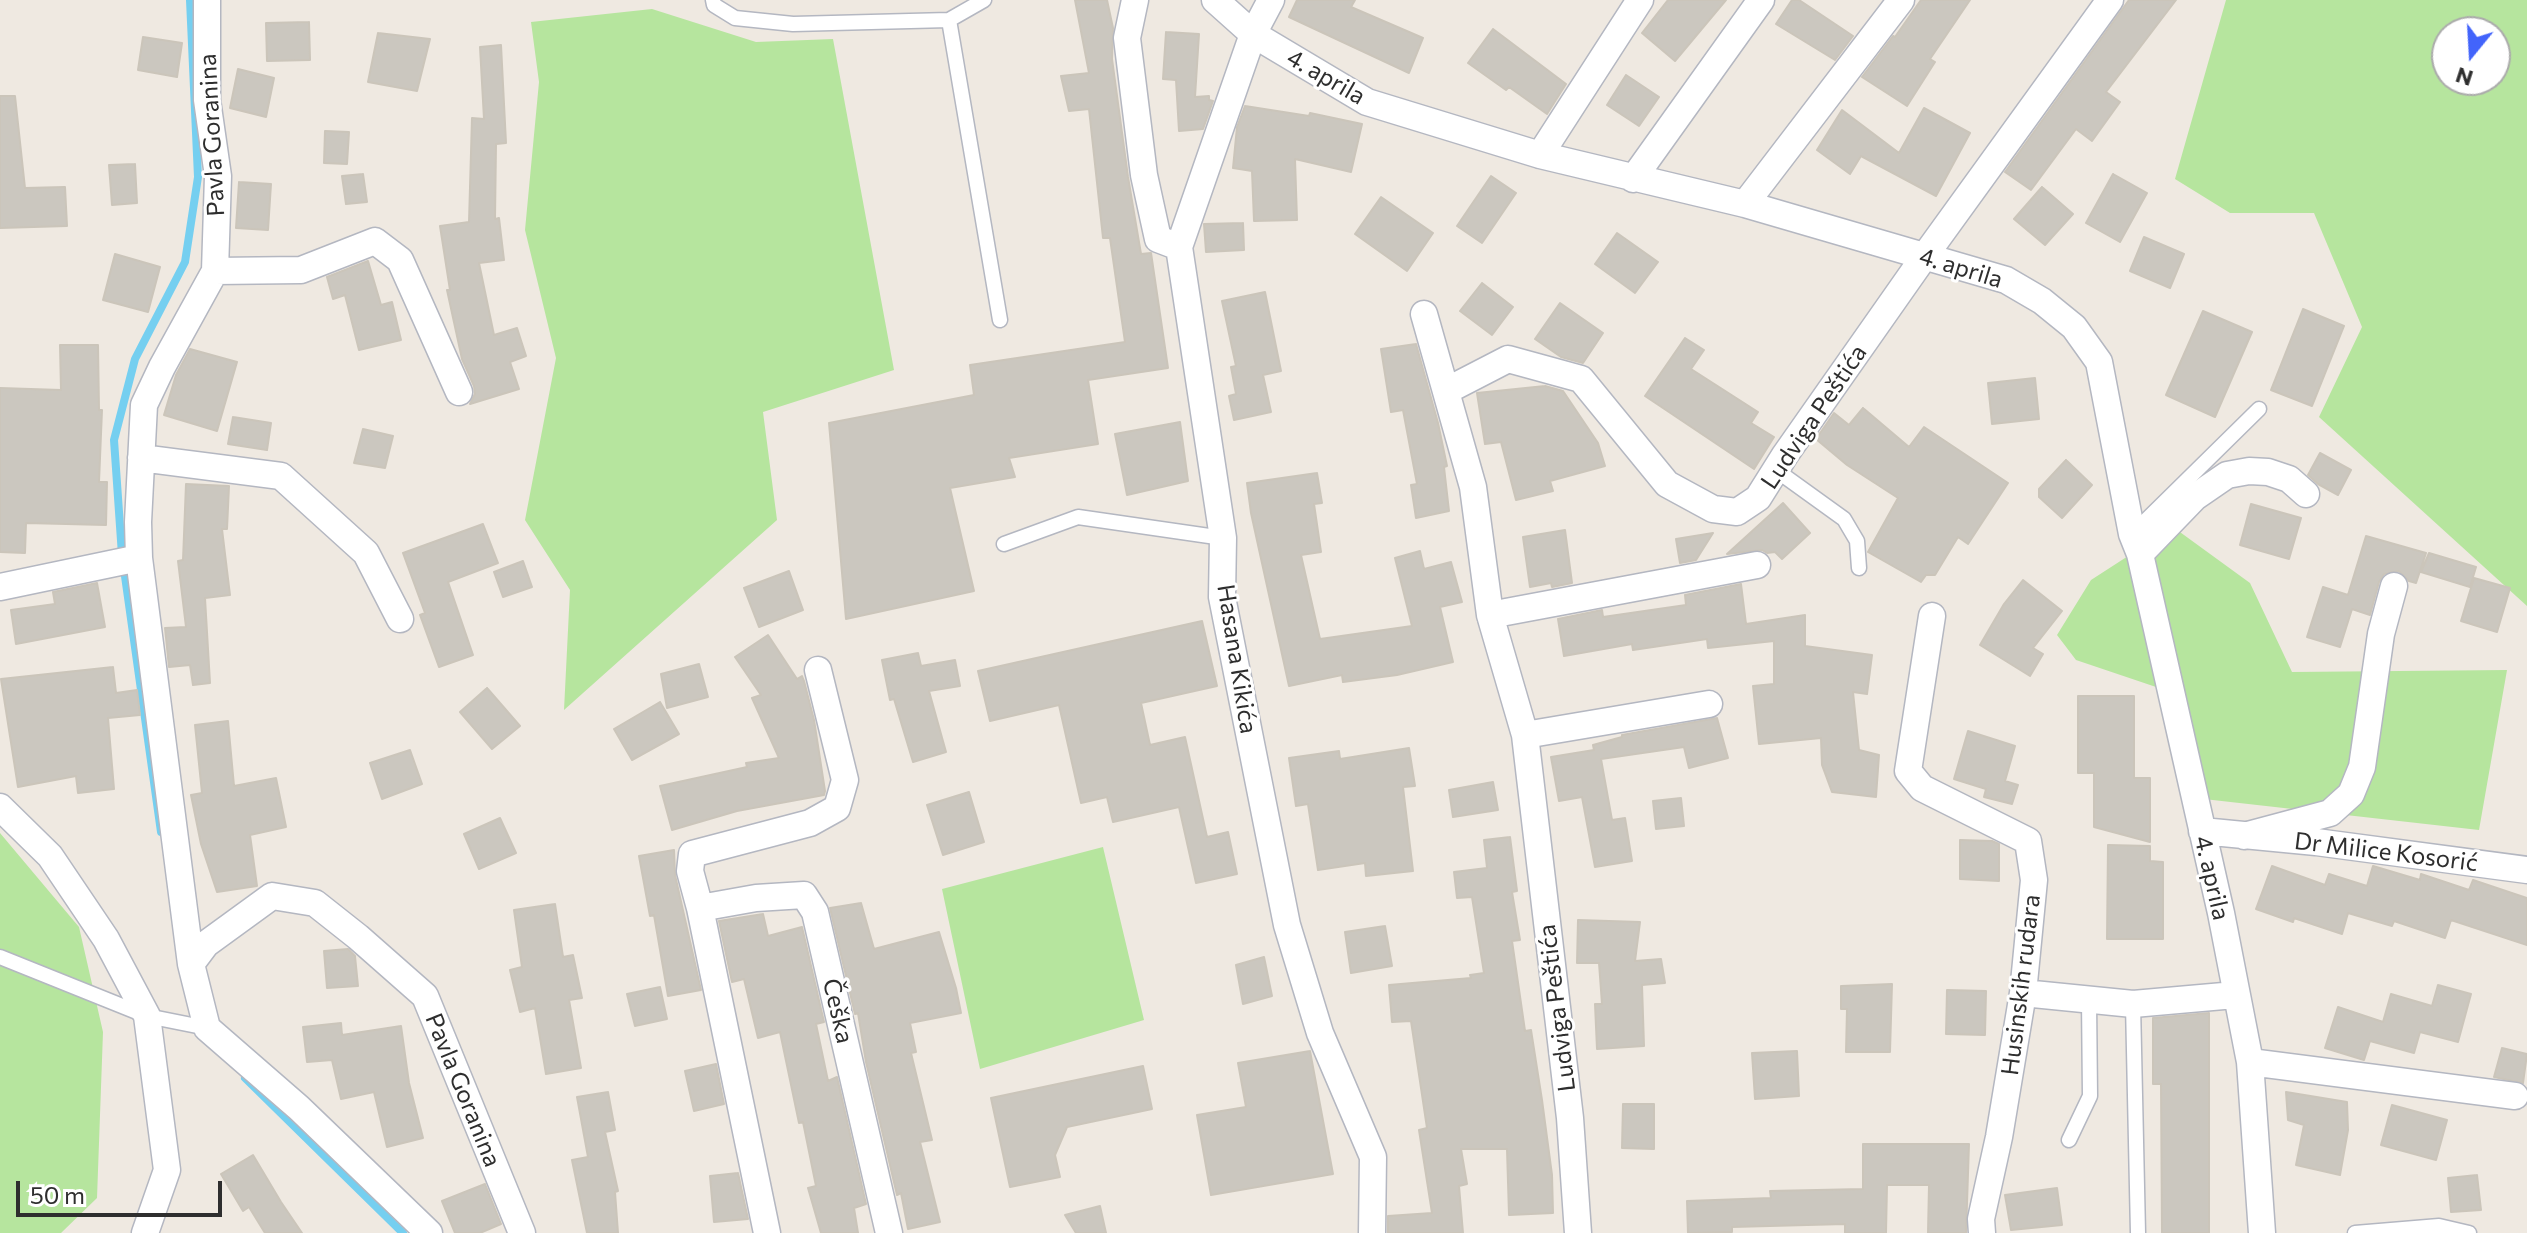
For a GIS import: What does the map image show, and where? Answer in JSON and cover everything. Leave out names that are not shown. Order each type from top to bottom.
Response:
[{"type":"street","name":"Pavla Goranina","points":[[207,0],[207,100],[218,176],[215,271],[144,405],[139,558],[191,964],[207,1028]]},
{"type":"street","points":[[1135,0],[1127,38],[1144,175],[1158,239],[1179,247]]},
{"type":"street","name":"4. aprila","points":[[1215,0],[1253,34],[1367,102],[1540,155],[1745,204],[2006,280],[2042,301],[2074,327],[2099,362],[2136,544],[2221,913],[2250,1062],[2262,1233]]},
{"type":"street","points":[[1253,34],[1271,0]]},
{"type":"street","points":[[1540,155],[1640,0]]},
{"type":"street","points":[[1633,179],[1761,0]]},
{"type":"street","points":[[1745,204],[1901,0]]},
{"type":"street","name":"Ludviga Peštića","points":[[1446,391],[1508,359],[1581,379],[1667,484],[1713,509],[1737,512],[1758,498],[1924,257],[2110,0]]},
{"type":"street","name":"Hasana Kikića","points":[[1253,34],[1179,247],[1223,538],[1222,597],[1287,925],[1320,1033],[1373,1157],[1372,1233]]},
{"type":"street","points":[[215,271],[301,270],[375,241],[400,260],[459,392]]},
{"type":"street","name":"Ludviga Peštića","points":[[1424,314],[1473,487],[1490,615],[1525,735],[1570,1118],[1578,1233]]},
{"type":"street","points":[[141,458],[281,476],[366,553],[400,619]]},
{"type":"street","points":[[2136,544],[2227,475],[2268,472],[2289,479],[2306,494]]},
{"type":"street","points":[[0,587],[139,558]]},
{"type":"street","points":[[1490,615],[1757,565]]},
{"type":"street","name":"Dr Milice Kosorić","points":[[2244,836],[2330,813],[2351,794],[2362,767],[2381,634],[2394,586]]},
{"type":"street","name":"Husinskih rudara","points":[[1932,616],[1908,771],[1922,788],[2028,841],[2034,880],[2023,993],[1999,1137],[1981,1219],[1982,1233]]},
{"type":"street","points":[[767,1233],[690,871],[692,854],[810,823],[837,808],[845,780],[818,670]]},
{"type":"street","points":[[1525,735],[1709,704]]},
{"type":"street","points":[[0,807],[50,856],[106,939],[147,1016],[167,1170],[145,1233]]},
{"type":"street","name":"Dr Milice Kosorić","points":[[2202,831],[2316,842],[2527,870]]},
{"type":"street","name":"Češka","points":[[700,908],[756,898],[804,895],[815,912],[889,1233]]},
{"type":"street","name":"Pavla Goranina","points":[[191,964],[206,944],[272,896],[315,903],[358,937],[425,996],[522,1233]]},
{"type":"street","points":[[2023,993],[2133,1004],[2235,995]]},
{"type":"street","points":[[207,1028],[299,1108],[429,1233]]},
{"type":"street","points":[[2250,1062],[2515,1096]]},
{"type":"lane","points":[[713,0],[714,5],[735,18],[793,24],[949,20],[984,0]]},
{"type":"lane","points":[[949,20],[1000,320]]},
{"type":"lane","points":[[2136,544],[2259,409]]},
{"type":"lane","points":[[1776,470],[1844,519],[1857,541],[1859,568]]},
{"type":"lane","points":[[1004,544],[1078,517],[1223,538]]},
{"type":"lane","points":[[0,957],[147,1016],[207,1028]]},
{"type":"lane","points":[[2069,1140],[2090,1096],[2089,1000]]},
{"type":"lane","points":[[2133,1004],[2138,1233]]},
{"type":"lane","points":[[2355,1233],[2439,1226],[2469,1233]]},
{"type":"green space","points":[[2226,0],[2527,0],[2527,606],[2319,417],[2362,327],[2314,213],[2230,213],[2175,179]]},
{"type":"green space","points":[[652,9],[756,42],[833,39],[894,370],[763,412],[777,520],[564,710],[570,590],[525,520],[556,358],[525,230],[539,82],[531,22]]},
{"type":"green space","points":[[2173,527],[2250,583],[2292,672],[2507,670],[2479,830],[2195,798],[2159,688],[2076,660],[2057,635],[2091,580]]},
{"type":"green space","points":[[0,833],[79,927],[103,1032],[97,1198],[61,1233],[0,1233]]},
{"type":"green space","points":[[1103,847],[1144,1020],[980,1069],[942,889]]},
{"type":"building","points":[[1075,0],[1107,0],[1113,28],[1112,59],[1128,177],[1141,254],[1151,253],[1168,368],[1088,380],[1098,444],[1009,458],[1015,477],[950,488],[974,591],[846,619],[829,423],[974,395],[970,365],[1125,342],[1110,238],[1103,238],[1089,109],[1069,111],[1061,76],[1089,73]]},
{"type":"building","points":[[1297,0],[1355,0],[1351,7],[1423,38],[1409,73],[1289,17]]},
{"type":"building","points":[[1668,0],[1726,0],[1675,61],[1642,33]]},
{"type":"building","points":[[1792,0],[1799,0],[1853,36],[1835,60],[1776,24]]},
{"type":"building","points":[[1921,0],[1970,0],[1930,59],[1935,62],[1907,106],[1862,77]]},
{"type":"building","points":[[2129,0],[2176,0],[2106,92],[2120,102],[2092,141],[2076,129],[2031,190],[2005,172]]},
{"type":"building","points":[[309,22],[310,60],[267,61],[266,23]]},
{"type":"building","points":[[1493,29],[1566,84],[1547,114],[1468,63]]},
{"type":"building","points":[[1166,32],[1199,34],[1195,97],[1209,96],[1209,100],[1213,101],[1203,129],[1179,131],[1176,80],[1163,79]]},
{"type":"building","points":[[378,33],[430,39],[417,91],[368,82]]},
{"type":"building","points":[[143,37],[182,43],[177,77],[138,70]]},
{"type":"building","points":[[501,45],[506,143],[496,144],[495,219],[499,218],[504,260],[479,263],[494,335],[517,328],[526,356],[510,362],[519,389],[470,404],[475,394],[474,386],[462,359],[447,290],[450,290],[440,226],[469,222],[472,118],[484,119],[480,47]]},
{"type":"building","points":[[238,69],[274,78],[266,117],[230,108]]},
{"type":"building","points":[[1626,75],[1659,97],[1639,126],[1607,105]]},
{"type":"building","points":[[0,96],[15,96],[25,188],[65,187],[67,226],[0,228]]},
{"type":"building","points":[[1245,106],[1309,116],[1310,113],[1362,124],[1351,172],[1295,159],[1297,220],[1254,221],[1252,171],[1233,168],[1237,127]]},
{"type":"building","points":[[1924,108],[1970,133],[1936,196],[1861,156],[1850,174],[1817,150],[1842,110],[1899,153]]},
{"type":"building","points":[[325,131],[349,132],[347,164],[324,163]]},
{"type":"building","points":[[135,164],[137,203],[112,205],[109,165]]},
{"type":"building","points":[[363,174],[367,202],[346,204],[342,176]]},
{"type":"building","points":[[2113,174],[2147,193],[2120,242],[2086,223]]},
{"type":"building","points":[[1491,176],[1516,193],[1482,243],[1457,226]]},
{"type":"building","points":[[239,182],[271,184],[268,230],[236,228]]},
{"type":"building","points":[[2042,187],[2073,214],[2045,245],[2014,219]]},
{"type":"building","points":[[1381,197],[1433,233],[1407,271],[1355,234]]},
{"type":"building","points":[[1243,223],[1244,250],[1206,252],[1204,224]]},
{"type":"building","points":[[1617,233],[1658,262],[1635,293],[1595,264]]},
{"type":"building","points":[[2144,237],[2184,254],[2170,288],[2130,271]]},
{"type":"building","points":[[115,254],[160,267],[148,312],[103,300]]},
{"type":"building","points":[[368,261],[381,305],[392,302],[401,340],[359,350],[345,295],[333,299],[327,277]]},
{"type":"building","points":[[1482,283],[1513,307],[1492,335],[1460,311]]},
{"type":"building","points":[[1265,292],[1281,371],[1263,375],[1271,412],[1234,420],[1229,396],[1236,394],[1231,367],[1236,366],[1222,301]]},
{"type":"building","points":[[1560,303],[1603,333],[1583,363],[1561,357],[1535,339]]},
{"type":"building","points":[[2303,309],[2344,326],[2312,406],[2271,390]]},
{"type":"building","points":[[2203,311],[2252,332],[2215,417],[2166,395]]},
{"type":"building","points":[[1685,338],[1704,350],[1691,369],[1758,412],[1751,423],[1774,437],[1754,469],[1645,396]]},
{"type":"building","points":[[1416,344],[1447,466],[1444,467],[1449,511],[1416,518],[1411,485],[1417,484],[1403,410],[1391,412],[1381,349]]},
{"type":"building","points":[[60,345],[98,345],[99,410],[102,410],[99,482],[107,482],[106,525],[26,523],[25,553],[0,552],[0,388],[61,390]]},
{"type":"building","points":[[190,349],[237,362],[217,431],[164,415],[176,375]]},
{"type":"building","points":[[2035,378],[2039,419],[1992,424],[1988,383]]},
{"type":"building","points":[[1545,386],[1563,391],[1598,443],[1605,466],[1550,481],[1553,491],[1516,500],[1501,442],[1485,444],[1477,393]]},
{"type":"building","points":[[1863,408],[1909,447],[1924,427],[2008,483],[1968,544],[1958,537],[1935,575],[1926,575],[1921,582],[1868,552],[1898,498],[1847,465],[1816,439],[1834,413],[1849,425]]},
{"type":"building","points":[[233,417],[271,423],[267,450],[228,444]]},
{"type":"building","points":[[1180,422],[1188,481],[1127,495],[1115,434]]},
{"type":"building","points":[[363,429],[393,436],[385,468],[354,463]]},
{"type":"building","points":[[2320,453],[2351,470],[2338,495],[2308,475]]},
{"type":"building","points":[[2066,460],[2092,485],[2062,518],[2039,497],[2039,489]]},
{"type":"building","points":[[1317,473],[1322,503],[1314,504],[1321,552],[1301,555],[1320,639],[1412,626],[1395,558],[1420,551],[1424,569],[1451,562],[1462,602],[1440,607],[1453,662],[1397,675],[1343,682],[1342,675],[1289,686],[1247,483]]},
{"type":"building","points":[[186,484],[229,486],[227,529],[222,529],[230,595],[205,598],[210,683],[193,685],[190,665],[169,667],[165,628],[186,627],[178,561],[183,560]]},
{"type":"building","points":[[1783,503],[1810,533],[1782,559],[1775,552],[1762,550],[1727,554]]},
{"type":"building","points":[[2251,504],[2301,518],[2289,559],[2240,545]]},
{"type":"building","points":[[483,524],[498,563],[448,582],[473,655],[439,667],[420,615],[425,613],[403,553]]},
{"type":"building","points":[[1565,530],[1572,583],[1530,587],[1523,537]]},
{"type":"building","points":[[1713,533],[1696,560],[1680,563],[1676,539]]},
{"type":"building","points":[[2366,536],[2426,553],[2416,583],[2409,581],[2399,571],[2384,574],[2370,615],[2352,609],[2340,647],[2307,637],[2323,587],[2348,595]]},
{"type":"building","points":[[2429,553],[2476,567],[2470,587],[2421,572]]},
{"type":"building","points":[[523,561],[532,587],[503,597],[494,572]]},
{"type":"building","points":[[789,571],[803,610],[759,627],[744,588]]},
{"type":"building","points":[[2474,578],[2510,588],[2497,632],[2461,621]]},
{"type":"building","points":[[2023,580],[2062,611],[2033,648],[2043,654],[2030,676],[1980,645],[2004,604]]},
{"type":"building","points":[[97,583],[105,627],[16,644],[11,610],[55,604],[53,592]]},
{"type":"building","points":[[1741,584],[1746,624],[1805,615],[1805,646],[1872,655],[1867,694],[1853,692],[1859,750],[1879,755],[1876,797],[1832,792],[1822,765],[1821,738],[1759,744],[1753,686],[1774,684],[1774,641],[1708,648],[1707,639],[1633,650],[1632,644],[1564,656],[1558,619],[1602,610],[1603,617],[1686,605],[1685,595]]},
{"type":"building","points":[[1202,621],[1217,686],[1141,703],[1150,745],[1185,737],[1207,837],[1228,832],[1237,874],[1196,883],[1179,807],[1113,822],[1107,797],[1081,803],[1059,705],[990,721],[978,671]]},
{"type":"building","points":[[768,635],[797,679],[802,676],[804,681],[814,720],[824,795],[737,811],[672,830],[660,786],[747,767],[746,763],[779,758],[752,698],[761,695],[735,657]]},
{"type":"building","points":[[918,653],[921,666],[955,660],[960,686],[929,691],[946,752],[913,762],[894,699],[890,700],[882,660]]},
{"type":"building","points":[[699,664],[708,697],[667,708],[661,674]]},
{"type":"building","points":[[113,667],[116,693],[137,690],[140,715],[108,718],[114,789],[78,793],[76,776],[18,787],[1,679]]},
{"type":"building","points":[[487,688],[520,726],[492,749],[460,712]]},
{"type":"building","points":[[2078,696],[2134,696],[2134,778],[2150,778],[2150,842],[2094,827],[2094,773],[2078,773]]},
{"type":"building","points":[[660,702],[679,734],[632,760],[614,729]]},
{"type":"building","points":[[1717,718],[1728,758],[1689,768],[1684,747],[1601,759],[1612,820],[1625,818],[1632,861],[1595,867],[1582,797],[1559,801],[1551,757],[1594,750],[1593,745],[1622,735]]},
{"type":"building","points":[[228,721],[234,786],[276,778],[286,827],[250,835],[257,886],[217,892],[201,844],[191,795],[202,793],[195,725]]},
{"type":"building","points":[[1968,731],[2015,746],[2005,781],[2018,785],[2012,804],[1984,797],[1986,789],[1954,779]]},
{"type":"building","points":[[1409,748],[1415,786],[1403,787],[1413,871],[1366,876],[1365,863],[1318,870],[1308,804],[1296,806],[1289,758],[1339,751],[1340,759]]},
{"type":"building","points":[[410,750],[422,784],[382,799],[370,763]]},
{"type":"building","points":[[1493,782],[1498,810],[1453,817],[1449,790]]},
{"type":"building","points":[[969,792],[984,842],[943,855],[927,805]]},
{"type":"building","points":[[1681,798],[1684,826],[1656,829],[1653,801]]},
{"type":"building","points":[[500,818],[516,853],[479,869],[464,834]]},
{"type":"building","points":[[1510,837],[1517,891],[1512,892],[1520,940],[1512,941],[1525,1031],[1531,1030],[1542,1100],[1552,1175],[1553,1213],[1509,1215],[1507,1149],[1461,1149],[1467,1184],[1459,1186],[1463,1233],[1388,1233],[1388,1216],[1432,1213],[1419,1130],[1427,1128],[1411,1021],[1392,1022],[1389,985],[1471,978],[1470,975],[1484,973],[1472,897],[1457,898],[1454,872],[1487,868],[1484,840]]},
{"type":"building","points":[[1960,840],[1999,844],[1999,881],[1960,879]]},
{"type":"building","points":[[2108,845],[2150,846],[2150,861],[2163,862],[2163,939],[2107,939]]},
{"type":"building","points":[[674,850],[675,875],[701,990],[668,996],[654,915],[650,916],[639,856]]},
{"type":"building","points":[[2272,866],[2325,885],[2329,874],[2367,886],[2373,866],[2420,880],[2421,874],[2469,890],[2473,880],[2527,898],[2527,945],[2451,920],[2445,938],[2394,921],[2392,926],[2348,913],[2342,934],[2294,918],[2293,922],[2256,909]]},
{"type":"building","points":[[861,903],[874,949],[939,932],[961,1013],[910,1023],[916,1052],[911,1053],[932,1140],[920,1142],[940,1222],[908,1229],[901,1193],[897,1195],[866,1062],[858,1013],[855,1014],[830,908]]},
{"type":"building","points":[[555,904],[563,957],[573,955],[582,998],[569,1000],[581,1068],[546,1074],[535,1008],[520,1012],[510,970],[522,967],[514,910]]},
{"type":"building","points":[[763,914],[768,936],[802,927],[824,1022],[816,1024],[828,1081],[837,1077],[866,1204],[854,1208],[858,1233],[821,1233],[808,1188],[816,1186],[803,1122],[799,1123],[780,1032],[758,1038],[744,979],[732,982],[719,921]]},
{"type":"building","points":[[1578,920],[1640,922],[1635,961],[1661,959],[1665,983],[1642,985],[1644,1046],[1597,1049],[1595,1004],[1602,1004],[1599,963],[1577,963]]},
{"type":"building","points":[[1385,926],[1392,966],[1351,973],[1345,932]]},
{"type":"building","points":[[348,949],[355,956],[358,986],[327,988],[324,951]]},
{"type":"building","points":[[1264,957],[1272,996],[1243,1004],[1236,965]]},
{"type":"building","points":[[1892,984],[1890,1052],[1846,1052],[1847,1009],[1841,1009],[1841,986]]},
{"type":"building","points":[[2438,985],[2471,994],[2458,1042],[2420,1032],[2414,1053],[2370,1041],[2364,1060],[2325,1048],[2338,1007],[2383,1022],[2391,994],[2432,1006]]},
{"type":"building","points":[[660,987],[667,1019],[635,1026],[627,994]]},
{"type":"building","points":[[1947,990],[1986,991],[1985,1035],[1946,1034]]},
{"type":"building","points":[[2209,1013],[2209,1233],[2162,1233],[2161,1084],[2153,1084],[2153,1018]]},
{"type":"building","points":[[341,1023],[342,1035],[401,1026],[409,1083],[423,1138],[387,1147],[374,1092],[341,1099],[332,1060],[307,1062],[303,1027]]},
{"type":"building","points":[[2502,1048],[2527,1054],[2523,1083],[2494,1077]]},
{"type":"building","points":[[1310,1051],[1333,1174],[1211,1195],[1197,1115],[1246,1107],[1238,1063]]},
{"type":"building","points":[[1797,1051],[1799,1096],[1755,1099],[1752,1053]]},
{"type":"building","points":[[716,1064],[724,1104],[694,1111],[685,1071]]},
{"type":"building","points":[[1143,1066],[1152,1109],[1067,1127],[1055,1155],[1060,1177],[1010,1187],[991,1098]]},
{"type":"building","points":[[608,1092],[615,1130],[605,1132],[618,1191],[615,1192],[618,1233],[587,1233],[572,1160],[588,1157],[577,1097]]},
{"type":"building","points":[[2286,1092],[2347,1102],[2348,1130],[2340,1175],[2296,1165],[2304,1125],[2288,1120]]},
{"type":"building","points":[[1623,1104],[1654,1104],[1654,1149],[1622,1148]]},
{"type":"building","points":[[2392,1105],[2447,1120],[2436,1160],[2381,1145]]},
{"type":"building","points":[[1863,1144],[1969,1144],[1966,1233],[1928,1233],[1929,1185],[1887,1185],[1886,1233],[1845,1233],[1845,1224],[1732,1227],[1732,1232],[1688,1233],[1687,1201],[1771,1198],[1770,1191],[1863,1189]]},
{"type":"building","points":[[253,1155],[302,1233],[265,1233],[249,1207],[243,1211],[221,1174]]},
{"type":"building","points":[[738,1173],[748,1219],[714,1222],[710,1176]]},
{"type":"building","points":[[2477,1175],[2481,1210],[2451,1212],[2448,1178]]},
{"type":"building","points":[[485,1184],[501,1224],[480,1233],[455,1233],[442,1201]]},
{"type":"building","points":[[2057,1188],[2062,1225],[2011,1230],[2005,1195]]},
{"type":"building","points":[[1100,1206],[1106,1233],[1076,1233],[1065,1215]]},
{"type":"waterway","points":[[161,832],[122,555],[114,440],[135,359],[185,262],[198,177],[190,0]]},
{"type":"waterway","points":[[245,1078],[403,1233]]}]
